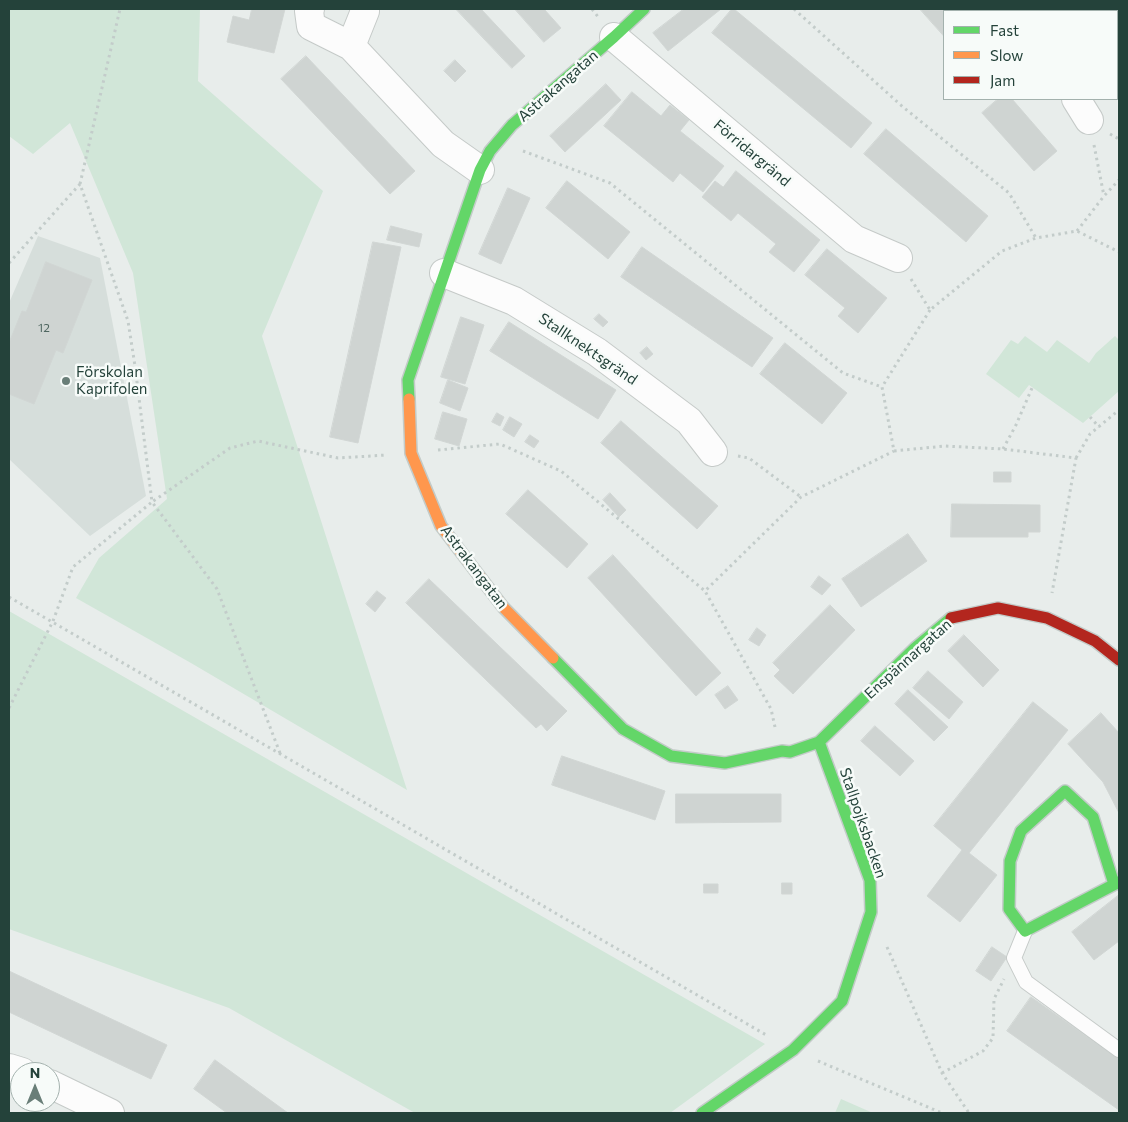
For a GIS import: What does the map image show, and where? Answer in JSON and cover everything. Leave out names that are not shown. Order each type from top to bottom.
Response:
[{"type":"street","points":[[310,9],[311,26],[351,46],[443,144],[480,170]]},
{"type":"street","points":[[351,46],[365,11],[364,9]]},
{"type":"street","name":"Astrakangatan","points":[[644,9],[512,126],[490,151],[480,170],[408,380],[411,453],[441,526],[503,607],[623,729],[671,756],[726,763],[782,751],[790,752],[819,742]]},
{"type":"street","name":"Förridargränd","points":[[614,37],[854,239],[898,258]]},
{"type":"street","name":"Stallknektsgränd","points":[[444,273],[514,301],[597,352],[689,421],[713,452]]},
{"type":"street","name":"Enspännargatan","points":[[819,742],[915,648],[951,618],[998,608],[1048,618],[1095,641],[1119,660]]},
{"type":"street","name":"Stallpojksbacken","points":[[702,1113],[793,1050],[842,1002],[871,912],[870,880],[819,742]]},
{"type":"street","points":[[1065,791],[1093,816],[1116,883],[1025,931],[1009,909],[1010,861],[1021,831],[1065,791]]},
{"type":"street","points":[[60,1089],[110,1113]]},
{"type":"lane","points":[[1025,931],[1014,958],[1026,982],[1119,1050]]},
{"type":"path","points":[[9,264],[80,184],[120,9]]},
{"type":"path","points":[[794,9],[903,107],[1009,193],[1036,238]]},
{"type":"path","points":[[1082,109],[1119,139]]},
{"type":"path","points":[[1082,109],[1104,196]]},
{"type":"path","points":[[498,141],[610,183],[843,373],[882,387]]},
{"type":"path","points":[[1077,231],[1119,180]]},
{"type":"path","points":[[80,184],[128,321],[152,502],[217,589],[281,754]]},
{"type":"path","points":[[894,451],[882,387],[930,310],[1002,251],[1036,238],[1077,231],[1119,252]]},
{"type":"path","points":[[898,258],[930,310]]},
{"type":"path","points":[[1003,449],[1032,388]]},
{"type":"path","points":[[1048,618],[1076,458],[1090,434],[1119,410]]},
{"type":"path","points":[[1090,417],[1099,427]]},
{"type":"path","points":[[9,708],[53,621],[73,567],[152,502],[230,448],[258,442],[338,458],[500,444],[561,471],[705,591],[771,709],[782,751]]},
{"type":"path","points":[[705,591],[801,497],[894,451],[945,446],[1003,449],[1076,458]]},
{"type":"path","points":[[713,452],[749,458],[801,497]]},
{"type":"path","points":[[9,596],[793,1050],[942,1113]]},
{"type":"path","points":[[871,912],[942,1073],[969,1113]]},
{"type":"path","points":[[942,1073],[983,1051],[993,1038],[994,999],[1014,958]]},
{"type":"shaded area","name":"Förskolan Kaprifolen","points":[[38,236],[100,258],[146,496],[90,536],[9,459],[9,303]]},
{"type":"green space","points":[[9,9],[200,9],[198,81],[323,191],[262,336],[407,790],[76,598],[99,558],[167,499],[133,273],[70,123],[33,154],[9,136]]},
{"type":"green space","points":[[1025,336],[1047,352],[1057,340],[1089,363],[1096,353],[1115,336],[1119,340],[1119,391],[1083,423],[1029,385],[1019,398],[986,374],[1011,340],[1018,344]]},
{"type":"green space","points":[[9,611],[765,1044],[670,1113],[415,1113],[229,1008],[9,929]]},
{"type":"green space","points":[[841,1099],[873,1113],[835,1113]]},
{"type":"building","points":[[252,9],[285,9],[274,53],[227,42],[233,16],[249,20]]},
{"type":"building","points":[[456,9],[481,9],[525,56],[512,68]]},
{"type":"building","points":[[515,9],[544,9],[561,28],[544,42]]},
{"type":"building","points":[[684,9],[721,9],[668,51],[653,33]]},
{"type":"building","points":[[732,9],[872,123],[851,148],[712,33]]},
{"type":"building","points":[[920,9],[967,9],[943,10],[943,35]]},
{"type":"building","points":[[1119,26],[1119,47],[1118,45]]},
{"type":"building","points":[[306,56],[415,171],[390,194],[281,79]]},
{"type":"building","points":[[455,60],[466,71],[455,82],[444,71]]},
{"type":"building","points":[[606,84],[621,100],[565,152],[550,136]]},
{"type":"building","points":[[632,92],[661,116],[670,105],[689,120],[680,131],[724,166],[703,192],[680,173],[673,182],[604,126]]},
{"type":"building","points":[[997,100],[1013,100],[1057,151],[1034,171],[982,113]]},
{"type":"building","points":[[886,129],[988,216],[966,242],[864,154]]},
{"type":"building","points":[[736,171],[820,240],[794,272],[769,252],[776,244],[738,213],[731,221],[702,197],[715,181],[723,187]]},
{"type":"building","points":[[567,181],[630,232],[608,259],[546,208]]},
{"type":"building","points":[[508,188],[530,198],[501,264],[479,254]]},
{"type":"building","points":[[391,226],[422,234],[419,247],[387,240]]},
{"type":"building","points":[[373,242],[401,247],[358,443],[330,437]]},
{"type":"building","points":[[642,247],[773,338],[752,367],[621,277]]},
{"type":"building","points":[[827,249],[887,298],[858,333],[838,316],[845,308],[805,275]]},
{"type":"building","points":[[46,262],[92,280],[63,353],[56,350],[34,404],[9,394],[9,343],[22,311],[26,312]]},
{"type":"building","points":[[599,314],[608,322],[603,327],[594,319]]},
{"type":"building","points":[[461,317],[484,325],[465,384],[441,377]]},
{"type":"building","points":[[509,322],[616,390],[598,419],[490,351]]},
{"type":"building","points":[[785,343],[847,393],[822,424],[760,374]]},
{"type":"building","points":[[647,347],[653,354],[646,360],[640,353]]},
{"type":"building","points":[[448,380],[468,388],[460,411],[440,403]]},
{"type":"building","points":[[443,412],[467,419],[459,446],[435,439]]},
{"type":"building","points":[[497,413],[504,417],[500,426],[492,422]]},
{"type":"building","points":[[510,417],[522,424],[514,437],[503,430]]},
{"type":"building","points":[[621,421],[718,506],[697,529],[601,443]]},
{"type":"building","points":[[530,435],[539,441],[534,448],[525,442]]},
{"type":"building","points":[[994,472],[1011,472],[1011,482],[994,482]]},
{"type":"building","points":[[528,490],[588,544],[567,568],[506,514]]},
{"type":"building","points":[[610,493],[626,510],[619,517],[603,500]]},
{"type":"building","points":[[952,504],[1040,505],[1040,532],[1028,532],[1028,537],[951,537]]},
{"type":"building","points":[[908,534],[927,561],[861,607],[842,579]]},
{"type":"building","points":[[613,555],[721,673],[696,696],[588,578]]},
{"type":"building","points":[[819,576],[831,585],[822,595],[811,587]]},
{"type":"building","points":[[429,579],[567,711],[547,731],[541,724],[536,728],[406,603]]},
{"type":"building","points":[[377,591],[386,598],[375,612],[366,604]]},
{"type":"building","points":[[830,605],[855,630],[793,694],[774,676],[780,670],[773,663]]},
{"type":"building","points":[[757,628],[766,635],[759,646],[749,640]]},
{"type":"building","points":[[964,635],[999,670],[983,687],[948,651]]},
{"type":"building","points":[[928,671],[963,702],[949,719],[913,688]]},
{"type":"building","points":[[728,686],[738,700],[725,709],[715,695]]},
{"type":"building","points":[[908,690],[948,727],[934,741],[895,704]]},
{"type":"building","points":[[1033,702],[1068,730],[969,853],[997,875],[960,922],[927,896],[962,850],[934,826]]},
{"type":"building","points":[[1101,713],[1119,733],[1119,813],[1103,782],[1068,744]]},
{"type":"building","points":[[875,726],[914,761],[900,776],[861,741]]},
{"type":"building","points":[[562,756],[665,791],[655,820],[552,785]]},
{"type":"building","points":[[676,794],[781,794],[781,822],[676,823]]},
{"type":"building","points":[[782,883],[792,883],[792,894],[782,894]]},
{"type":"building","points":[[704,884],[718,884],[718,893],[704,893]]},
{"type":"building","points":[[1119,895],[1119,941],[1094,960],[1072,932]]},
{"type":"building","points":[[992,947],[1007,957],[991,981],[976,971]]},
{"type":"building","points":[[9,971],[167,1045],[151,1079],[9,1012]]},
{"type":"building","points":[[1031,997],[1119,1059],[1119,1110],[1007,1031]]},
{"type":"building","points":[[215,1060],[288,1113],[227,1113],[194,1089]]},
{"type":"traffic: fast","points":[[409,399],[408,380],[480,170],[490,151],[512,125],[644,9]]},
{"type":"traffic: fast","points":[[553,658],[623,729],[671,756],[725,763],[782,751],[790,752],[819,742],[915,648],[951,618]]},
{"type":"traffic: fast","points":[[702,1113],[793,1050],[842,1001],[871,912],[870,880],[819,742]]},
{"type":"traffic: fast","points":[[1114,884],[1093,817],[1065,791],[1021,831],[1010,861],[1009,909],[1025,931],[1119,882]]},
{"type":"traffic: slow","points":[[409,399],[411,453],[441,526],[503,607],[553,658]]},
{"type":"traffic: jam","points":[[951,618],[998,608],[1047,618],[1095,641],[1119,660]]},
{"type":"place","name":"Förskolan Kaprifolen","points":[[66,381]]}]
